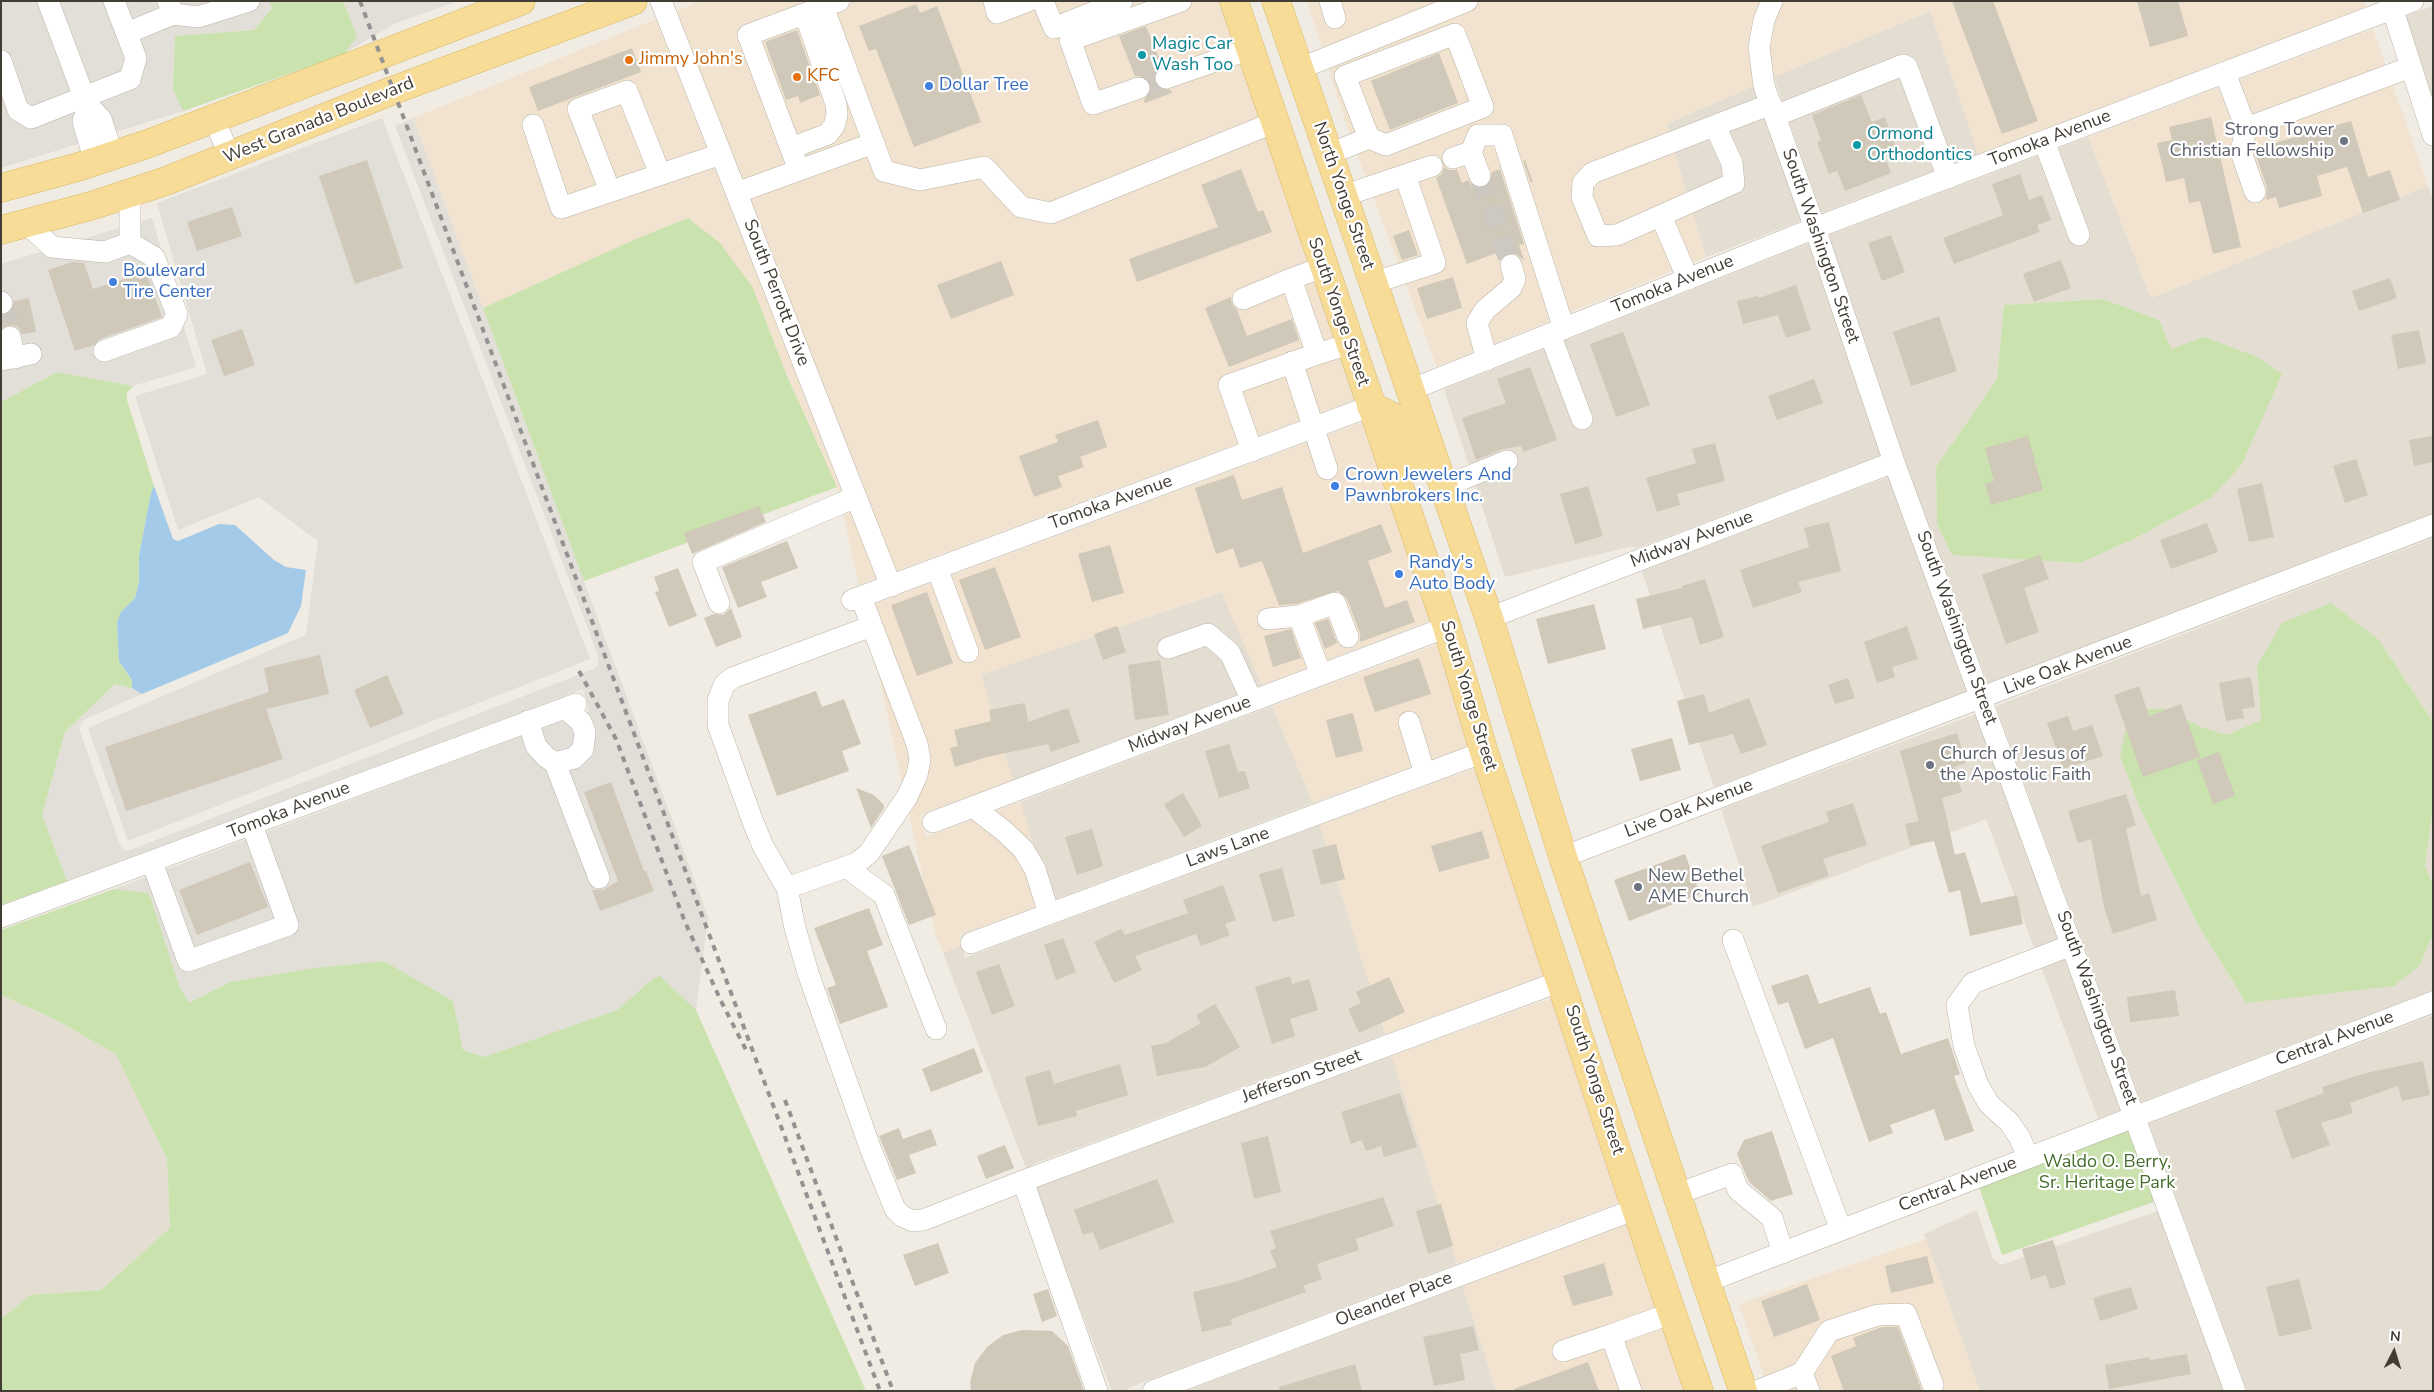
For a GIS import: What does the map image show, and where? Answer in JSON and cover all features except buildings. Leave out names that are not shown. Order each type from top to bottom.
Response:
[{"type":"main road","points":[[1,188],[104,159],[214,119],[521,1]]},
{"type":"main road","name":"West Granada Boulevard","points":[[14,227],[130,193],[230,157],[394,90],[633,1]]},
{"type":"main road","name":"South Yonge Street","points":[[1234,1],[1323,268],[1448,627],[1484,752],[1639,1218],[1699,1391]]},
{"type":"main road","name":"North Yonge Street","points":[[1276,1],[1410,390]]},
{"type":"main road","points":[[1410,390],[1489,618],[1562,857],[1743,1391]]},
{"type":"main road","points":[[1371,406],[1391,416],[1404,427],[1450,546],[1468,560]]},
{"type":"main road","points":[[1639,1218],[1674,1265],[1689,1275],[1706,1282]]},
{"type":"street","points":[[48,1],[86,102],[101,119],[104,159]]},
{"type":"street","points":[[1,61],[18,110],[31,118],[86,102],[130,79],[136,58],[114,1]]},
{"type":"street","points":[[127,34],[170,7],[198,17],[250,1]]},
{"type":"street","name":"South Perrott Drive","points":[[661,1],[891,586]]},
{"type":"street","points":[[996,7],[1028,1]]},
{"type":"street","points":[[1043,1],[1054,28],[1122,1]]},
{"type":"street","points":[[1139,88],[1093,104],[1070,40],[1182,1]]},
{"type":"street","points":[[1299,69],[1467,1]]},
{"type":"street","name":"South Washington Street","points":[[1772,1],[1764,20],[1759,47],[1764,86],[1816,228],[1894,462],[2235,1391]]},
{"type":"street","name":"Tomoka Avenue","points":[[1410,390],[1816,228],[2225,73],[2392,5],[2413,1]]},
{"type":"street","points":[[823,5],[884,171],[920,180],[984,167],[1021,207],[1051,213],[1275,122]]},
{"type":"street","points":[[799,170],[748,35],[823,5]]},
{"type":"street","points":[[791,148],[828,134],[834,126],[837,115],[823,5]]},
{"type":"street","points":[[2392,5],[2433,135]]},
{"type":"street","points":[[1397,30],[1406,53]]},
{"type":"street","points":[[1329,154],[1369,138],[1386,145],[1483,107],[1455,34],[1345,76],[1369,138]]},
{"type":"street","points":[[1166,78],[1250,49]]},
{"type":"street","points":[[1714,126],[1732,163],[1734,183],[1617,235],[1598,236],[1582,197],[1583,183],[1592,172],[1714,126],[1773,110],[1902,65],[1907,67],[1948,178]]},
{"type":"street","points":[[2246,128],[2411,67]]},
{"type":"street","points":[[2225,73],[2246,128],[2241,152],[2255,192]]},
{"type":"street","points":[[610,192],[578,109],[627,90],[660,174]]},
{"type":"street","points":[[214,119],[230,157]]},
{"type":"street","points":[[532,126],[560,208],[721,154]]},
{"type":"street","points":[[1480,176],[1462,155],[1478,135],[1502,135],[1582,419]]},
{"type":"street","points":[[2044,141],[2079,234]]},
{"type":"street","points":[[736,193],[874,143]]},
{"type":"street","points":[[1343,196],[1432,166]]},
{"type":"street","points":[[1373,284],[1434,263],[1405,175]]},
{"type":"street","points":[[130,193],[130,243]]},
{"type":"street","points":[[1661,216],[1688,279]]},
{"type":"street","points":[[14,227],[52,247],[106,252],[130,243]]},
{"type":"street","points":[[104,352],[171,327],[177,314],[154,257],[130,243]]},
{"type":"street","points":[[1487,360],[1477,323],[1485,310],[1512,288],[1515,279],[1511,264]]},
{"type":"street","points":[[1242,299],[1290,279],[1323,268]]},
{"type":"street","points":[[1290,279],[1317,354]]},
{"type":"street","points":[[10,337],[16,357]]},
{"type":"street","points":[[1252,451],[1229,385],[1349,344]]},
{"type":"street","points":[[1292,362],[1327,469]]},
{"type":"street","name":"Tomoka Avenue","points":[[872,626],[856,598],[1371,406]]},
{"type":"street","points":[[1443,487],[1507,461]]},
{"type":"street","name":"Midway Avenue","points":[[1489,618],[1894,462]]},
{"type":"street","points":[[719,603],[703,562],[856,497]]},
{"type":"street","name":"Live Oak Avenue","points":[[1562,857],[1982,699],[2433,525]]},
{"type":"street","points":[[937,568],[968,652]]},
{"type":"street","points":[[1268,619],[1299,616],[1335,603],[1348,637]]},
{"type":"street","points":[[1299,616],[1321,675]]},
{"type":"street","points":[[787,888],[857,863],[869,853],[907,797],[917,775],[920,759],[917,744],[872,626]]},
{"type":"street","name":"Jefferson Street","points":[[872,626],[732,678],[724,686],[718,701],[718,726],[763,846],[787,888],[795,928],[808,973],[870,1150],[895,1209],[902,1216],[913,1221],[923,1220],[1044,1173],[1561,981]]},
{"type":"street","name":"Midway Avenue","points":[[933,822],[1448,627]]},
{"type":"street","points":[[1168,648],[1208,634],[1230,653],[1252,701]]},
{"type":"street","name":"Tomoka Avenue","points":[[1,917],[571,706],[581,722],[584,732],[583,749],[574,758],[555,763]]},
{"type":"street","points":[[528,722],[536,746],[546,757],[555,763],[599,878]]},
{"type":"street","points":[[1409,722],[1425,774]]},
{"type":"street","name":"Laws Lane","points":[[971,943],[1484,752]]},
{"type":"street","points":[[973,807],[1004,830],[1023,849],[1035,869],[1049,914]]},
{"type":"street","points":[[152,862],[188,960],[288,925],[252,825]]},
{"type":"street","points":[[846,867],[884,894],[936,1029]]},
{"type":"street","points":[[1733,940],[1841,1230]]},
{"type":"street","points":[[2028,1158],[2020,1138],[2009,1122],[1989,1104],[1978,1084],[1964,1046],[1957,1005],[1974,983],[2072,945]]},
{"type":"street","name":"Central Avenue","points":[[1706,1282],[2433,1002]]},
{"type":"street","points":[[1677,1194],[1732,1174],[1738,1190],[1772,1218],[1783,1253]]},
{"type":"street","points":[[1023,1181],[1097,1391]]},
{"type":"street","name":"Oleander Place","points":[[1153,1391],[1639,1218]]},
{"type":"street","points":[[1563,1351],[1672,1313]]},
{"type":"street","points":[[1757,1391],[1805,1382],[1829,1331],[1878,1315],[1906,1314],[1933,1385]]},
{"type":"street","points":[[1611,1334],[1631,1391]]},
{"type":"shaded area","points":[[1,1],[269,1],[272,7],[254,30],[175,36],[173,89],[183,111],[1,168]]},
{"type":"shaded area","points":[[343,1],[457,1],[394,24],[346,52],[357,36]]},
{"type":"shaded area","points":[[701,1],[1219,1],[1357,399],[896,571],[676,11]]},
{"type":"shaded area","points":[[1307,1],[1761,1],[1754,18],[1749,49],[1754,86],[1666,124],[1706,257],[1437,367],[1348,130]]},
{"type":"shaded area","points":[[1784,1],[2364,1],[2366,7],[1978,154],[1930,11],[1774,77],[1769,47],[1774,23]]},
{"type":"shaded area","points":[[2433,6],[2433,100],[2406,16]]},
{"type":"shaded area","points":[[1930,11],[1978,154],[1821,213],[1774,77]]},
{"type":"shaded area","points":[[656,19],[876,578],[859,585],[838,491],[787,376],[753,288],[687,218],[483,308],[413,118]]},
{"type":"shaded area","points":[[2373,29],[2428,186],[2151,298],[2088,137]]},
{"type":"shaded area","points":[[1754,86],[1801,221],[1706,257],[1666,124]]},
{"type":"shaded area","points":[[382,118],[590,659],[128,841],[88,728],[306,635],[318,541],[259,497],[178,530],[135,396],[207,374],[157,203]]},
{"type":"shaded area","points":[[413,118],[708,917],[696,1010],[659,976],[654,978],[617,1010],[484,1057],[463,1050],[453,1001],[384,961],[314,968],[230,982],[189,1003],[180,988],[149,893],[114,889],[589,711],[583,689],[67,881],[42,815],[65,732],[115,684],[132,688],[142,694],[85,719],[79,729],[120,845],[128,851],[593,669],[598,665],[598,655],[395,126]]},
{"type":"shaded area","points":[[2088,137],[2151,298],[2428,186],[2433,199],[2433,513],[1988,684],[1904,458],[1829,235]],"holes":[[[2103,299],[2159,320],[2171,349],[2212,497],[2136,538],[2080,563],[1952,555],[1937,524],[1936,467],[1997,379],[2004,305]]]},
{"type":"shaded area","points":[[152,218],[196,367],[133,386],[57,372],[1,402],[1,264]]},
{"type":"shaded area","points":[[1809,243],[1881,455],[1635,549],[1633,546],[1505,577],[1444,389]]},
{"type":"shaded area","points":[[1365,421],[1433,620],[1262,685],[1221,592],[981,675],[1013,780],[920,815],[926,837],[1020,802],[1051,901],[959,935],[961,945],[943,953],[935,933],[864,608]]},
{"type":"shaded area","points":[[1888,477],[1968,692],[1714,787],[1642,571]]},
{"type":"shaded area","points":[[2433,538],[2433,722],[2379,640],[2257,666],[2261,720],[2227,735],[2201,727],[2120,756],[2140,808],[2196,921],[2246,1003],[2420,965],[2433,934],[2433,990],[2141,1102],[1996,706]]},
{"type":"shaded area","points":[[1222,592],[1262,685],[1013,780],[980,675]]},
{"type":"shaded area","points":[[1440,643],[1471,745],[1313,803],[1272,706]]},
{"type":"shaded area","points":[[1272,706],[1313,803],[1051,901],[1020,802]]},
{"type":"shaded area","points":[[1976,714],[2121,1110],[2098,1119],[1986,819],[1753,907],[1721,809]]},
{"type":"shaded area","points":[[1478,767],[1544,976],[1385,1034],[1320,825]]},
{"type":"shaded area","points":[[2433,807],[2433,886],[2425,866]]},
{"type":"shaded area","points":[[1320,825],[1385,1034],[1031,1165],[1037,1187],[1392,1056],[1457,1264],[1128,1388],[1129,1391],[1112,1391],[943,953],[961,945],[965,958]]},
{"type":"shaded area","points":[[1,995],[54,1019],[116,1054],[167,1159],[170,1228],[101,1290],[30,1295],[1,1319]]},
{"type":"shaded area","points":[[1551,998],[1620,1202],[1457,1264],[1392,1056]]},
{"type":"shaded area","points":[[2433,1015],[2433,1391],[2247,1391],[2149,1124]]},
{"type":"shaded area","points":[[1977,1210],[1993,1259],[2001,1265],[2158,1211],[2224,1391],[1980,1391],[1924,1234]]},
{"type":"shaded area","points":[[1628,1224],[1686,1391],[1496,1391],[1463,1286]]},
{"type":"shaded area","points":[[1926,1239],[1980,1391],[1769,1391],[1739,1304]]},
{"type":"shaded area","points":[[1463,1286],[1496,1391],[1186,1391]]},
{"type":"green space","points":[[269,1],[343,1],[357,36],[345,54],[183,111],[173,89],[175,36],[254,30],[272,8]]},
{"type":"green space","points":[[688,218],[720,243],[753,288],[787,376],[837,487],[584,581],[483,308],[638,238]]},
{"type":"green space","points":[[2103,299],[2159,320],[2171,349],[2205,337],[2257,357],[2282,374],[2242,464],[2212,497],[2136,538],[2080,563],[1952,555],[1937,524],[1936,467],[1997,379],[2004,305]]},
{"type":"green space","points":[[57,372],[133,386],[127,393],[127,400],[154,486],[139,556],[139,582],[135,598],[121,612],[117,622],[119,661],[132,680],[132,688],[115,684],[65,732],[42,815],[67,881],[1,905],[1,402]]},
{"type":"green space","points":[[2331,603],[2379,640],[2433,722],[2433,807],[2425,866],[2433,886],[2433,934],[2420,965],[2394,986],[2246,1003],[2196,921],[2140,808],[2120,756],[2130,711],[2163,708],[2201,727],[2227,735],[2261,720],[2257,666],[2282,623]]},
{"type":"green space","points":[[114,889],[149,893],[180,988],[189,1003],[230,982],[314,968],[384,961],[453,1001],[463,1050],[484,1057],[617,1010],[654,978],[660,976],[696,1010],[866,1391],[1,1391],[1,1319],[30,1295],[101,1290],[170,1228],[167,1159],[116,1054],[54,1019],[1,995],[1,930]]},
{"type":"green space","name":"Waldo O. Berry, Sr. Heritage Park","points":[[2135,1117],[2165,1198],[2002,1255],[1976,1178]]},
{"type":"water","points":[[154,486],[173,539],[178,541],[219,524],[235,525],[274,560],[286,567],[306,570],[301,606],[288,633],[142,694],[132,688],[132,680],[119,661],[117,622],[121,612],[135,598],[139,582],[139,556]]},
{"type":"tunnel","points":[[1139,88],[1166,78]]},
{"type":"tunnel","points":[[1480,176],[1511,265]]},
{"type":"tunnel","points":[[2,303],[10,337]]},
{"type":"railway","points":[[360,1],[880,1391]]},
{"type":"railway","points":[[579,671],[616,739],[685,922],[746,1050]]},
{"type":"railway","points":[[785,1100],[893,1391]]},
{"type":"place","name":"Magic Car Wash Too","points":[[1142,55]]},
{"type":"place","name":"Jimmy John's","points":[[629,60]]},
{"type":"place","name":"KFC","points":[[797,77]]},
{"type":"place","name":"Dollar Tree","points":[[929,86]]},
{"type":"place","name":"Strong Tower Christian Fellowship","points":[[2344,141]]},
{"type":"place","name":"Ormond Orthodontics","points":[[1857,145]]},
{"type":"place","name":"Boulevard Tire Center","points":[[113,282]]},
{"type":"place","name":"Crown Jewelers And Pawnbrokers Inc.","points":[[1335,486]]},
{"type":"place","name":"Randy's Auto Body","points":[[1399,574]]},
{"type":"place","name":"Church of Jesus of the Apostolic Faith","points":[[1930,765]]},
{"type":"place","name":"New Bethel AME Church","points":[[1638,887]]}]
